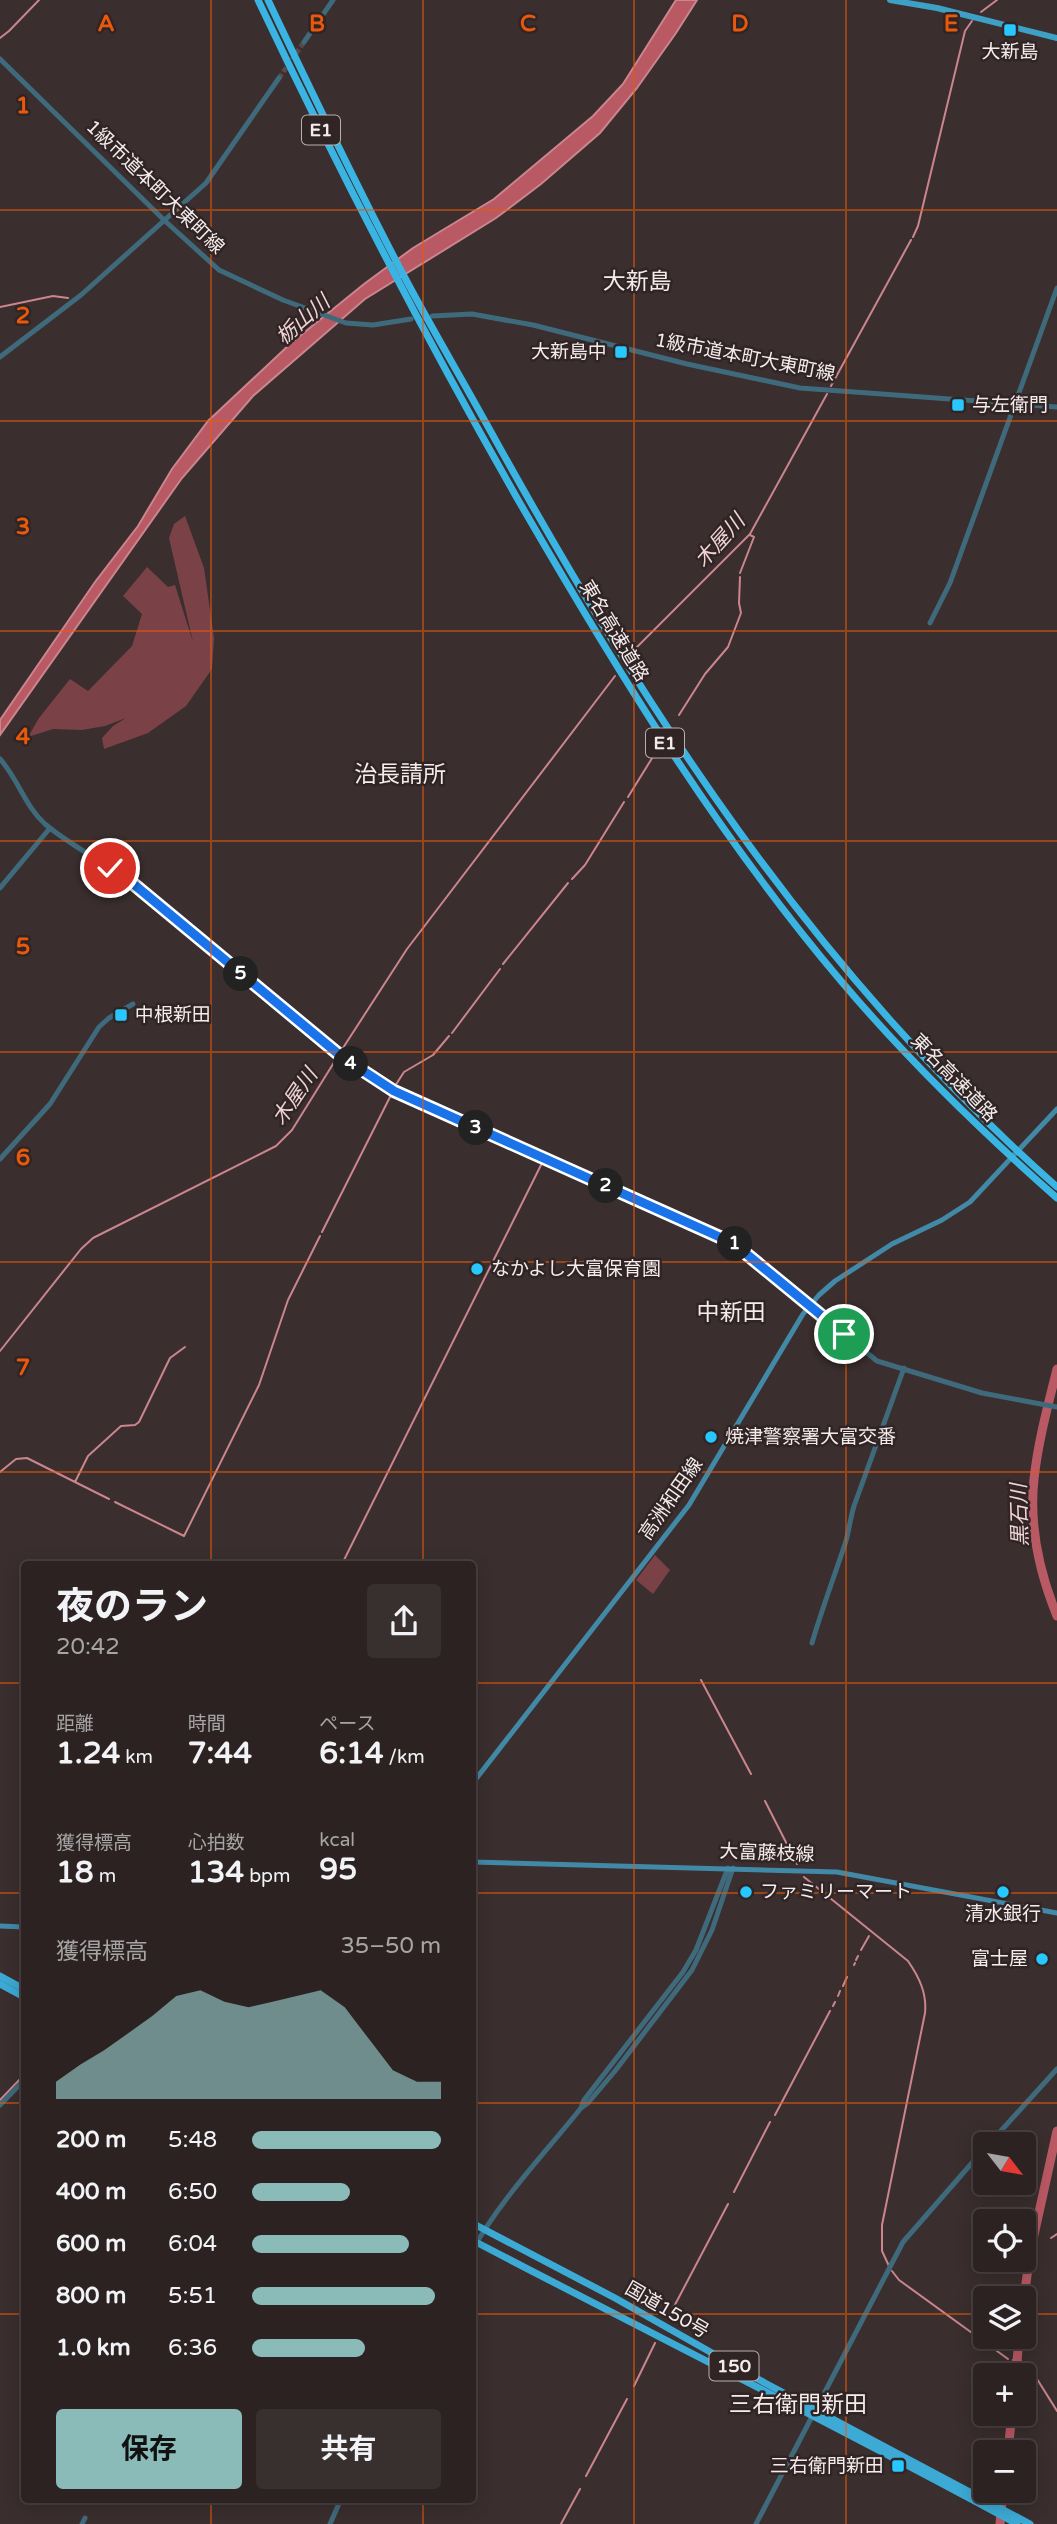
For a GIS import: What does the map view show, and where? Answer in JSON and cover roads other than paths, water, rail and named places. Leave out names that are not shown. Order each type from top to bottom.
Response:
[{"type":"highway","name":"東名高速道路","points":[[258,0],[386,260],[402,281],[593,609],[724,813],[772,879],[867,997],[914,1048],[1057,1187]]},
{"type":"highway","name":"東名高速道路","points":[[268,0],[394,256],[402,281],[488,448],[584,615],[701,797],[790,918],[840,980],[936,1083],[1004,1151],[1057,1198]]},
{"type":"highway","points":[[0,1976],[21,1988]]},
{"type":"highway","points":[[0,1984],[21,1995]]},
{"type":"highway","name":"国道150号","points":[[476,2225],[615,2298],[814,2413]]},
{"type":"highway","name":"国道150号","points":[[476,2242],[608,2312],[814,2413],[997,2509],[1017,2524]]},
{"type":"highway","name":"国道150号","points":[[1008,2516],[1030,2524]]},
{"type":"main road","points":[[890,0],[937,8],[1057,37]]},
{"type":"main road","name":"高洲和田線","points":[[476,1779],[689,1505],[810,1306],[835,1281],[866,1260],[970,1202],[1057,1109]]},
{"type":"main road","name":"大富藤枝線","points":[[476,1862],[837,1872],[1057,1913]]},
{"type":"main road","points":[[0,1926],[21,1927]]},
{"type":"street","points":[[304,42],[332,0]]},
{"type":"street","name":"1級市道本町大東町線","points":[[0,59],[165,221],[219,270],[244,284],[348,323],[373,325],[411,319]]},
{"type":"street","points":[[0,357],[81,295],[211,178],[279,79]]},
{"type":"street","points":[[930,623],[950,583],[1057,288]]},
{"type":"street","name":"1級市道本町大東町線","points":[[432,316],[472,314],[533,325],[687,364],[800,387],[1057,407]]},
{"type":"street","points":[[0,760],[17,781],[33,811],[50,828],[131,882],[339,1054],[394,1091],[733,1243],[869,1356],[980,1393],[1056,1407]]},
{"type":"street","points":[[0,888],[50,828]]},
{"type":"street","points":[[0,1158],[50,1104],[99,1027],[133,1004]]},
{"type":"street","points":[[812,1643],[825,1597],[847,1540],[851,1516],[904,1368]]},
{"type":"street","points":[[476,2240],[581,2108],[615,2071],[692,1970],[712,1930],[731,1868]]},
{"type":"street","points":[[1000,2132],[1057,2069]]},
{"type":"street","points":[[0,2105],[21,2083]]},
{"type":"street","points":[[756,2524],[910,2231],[973,2161]]},
{"type":"street","points":[[330,2524],[339,2503]]},
{"type":"waterway","points":[[0,38],[39,0]]},
{"type":"waterway","name":"木屋川","points":[[981,12],[997,0]]},
{"type":"waterway","name":"木屋川","points":[[913,237],[918,226],[965,31],[972,21]]},
{"type":"waterway","name":"木屋川","points":[[831,386],[911,240]]},
{"type":"waterway","points":[[0,307],[53,296],[68,298]]},
{"type":"waterway","name":"木屋川","points":[[631,653],[750,534],[827,394]]},
{"type":"waterway","points":[[740,573],[754,537],[750,535]]},
{"type":"waterway","points":[[679,715],[705,674],[728,647],[741,613],[740,577]]},
{"type":"waterway","name":"木屋川","points":[[341,1051],[407,949],[615,676]]},
{"type":"waterway","points":[[628,797],[654,755]]},
{"type":"waterway","points":[[572,879],[585,865],[624,802]]},
{"type":"waterway","points":[[503,964],[568,883]]},
{"type":"waterway","points":[[452,1033],[500,969]]},
{"type":"waterway","points":[[395,1086],[404,1072],[433,1055],[449,1036]]},
{"type":"waterway","name":"木屋川","points":[[0,1351],[81,1249],[93,1238],[276,1146],[292,1130],[338,1056]]},
{"type":"waterway","points":[[322,1232],[391,1095]]},
{"type":"waterway","points":[[343,1561],[541,1165]]},
{"type":"waterway","points":[[115,1502],[184,1536],[259,1385],[288,1300],[320,1236]]},
{"type":"waterway","points":[[75,1482],[88,1456],[121,1426],[139,1422],[170,1358],[185,1347]]},
{"type":"waterway","name":"黒石川","points":[[1057,1369],[1038,1451],[1033,1496],[1037,1549],[1057,1616]]},
{"type":"waterway","points":[[0,1472],[16,1459],[27,1458],[109,1499]]},
{"type":"waterway","points":[[701,1680],[751,1774]]},
{"type":"waterway","points":[[765,1801],[797,1864]]},
{"type":"waterway","points":[[804,1877],[908,1961],[923,1992],[925,2013],[882,2225],[882,2251],[889,2266]]},
{"type":"waterway","points":[[861,1950],[869,1936]]},
{"type":"waterway","points":[[856,1960],[858,1956]]},
{"type":"waterway","points":[[843,1986],[847,1977]]},
{"type":"waterway","points":[[838,1996],[840,1991]]},
{"type":"waterway","points":[[833,2006],[835,2002]]},
{"type":"waterway","points":[[775,2115],[830,2011]]},
{"type":"waterway","points":[[0,2100],[21,2078]]},
{"type":"waterway","points":[[734,2192],[770,2122]]},
{"type":"waterway","name":"黒石川","points":[[1026,2286],[1030,2253],[1057,2131]]},
{"type":"waterway","points":[[668,2318],[728,2204]]},
{"type":"waterway","points":[[1051,2238],[1057,2234]]},
{"type":"waterway","points":[[892,2271],[899,2280],[1008,2359]]},
{"type":"waterway","points":[[634,2386],[655,2343]]},
{"type":"waterway","name":"黒石川","points":[[1017,2363],[1018,2349]]},
{"type":"waterway","points":[[1013,2360],[1027,2363],[1057,2411]]},
{"type":"waterway","points":[[586,2476],[627,2399]]},
{"type":"waterway","name":"黒石川","points":[[1009,2440],[1011,2426]]},
{"type":"waterway","points":[[561,2524],[580,2489]]},
{"type":"waterway","name":"黒石川","points":[[1000,2524],[1002,2503]]},
{"type":"tunnel","points":[[279,78],[304,42]]},
{"type":"place","name":"大新島","points":[[1010,30]]},
{"type":"place","name":"大新島中","points":[[621,352]]},
{"type":"place","name":"与左衛門","points":[[958,405]]},
{"type":"place","name":"中根新田","points":[[121,1015]]},
{"type":"place","name":"なかよし大富保育園","points":[[477,1269]]},
{"type":"place","name":"焼津警察署大富交番","points":[[711,1437]]},
{"type":"place","name":"ファミリーマート","points":[[746,1892]]},
{"type":"place","name":"清水銀行","points":[[1003,1892]]},
{"type":"place","name":"富士屋","points":[[1042,1959]]},
{"type":"place","name":"三右衛門新田","points":[[898,2466]]},
{"type":"district","name":"大新島","points":[[637,282]]},
{"type":"district","name":"治長請所","points":[[400,775]]},
{"type":"district","name":"中新田","points":[[731,1313]]},
{"type":"district","name":"三右衛門新田","points":[[798,2405]]},
{"type":"water label","name":"栃山川","points":[[303,320]]}]
